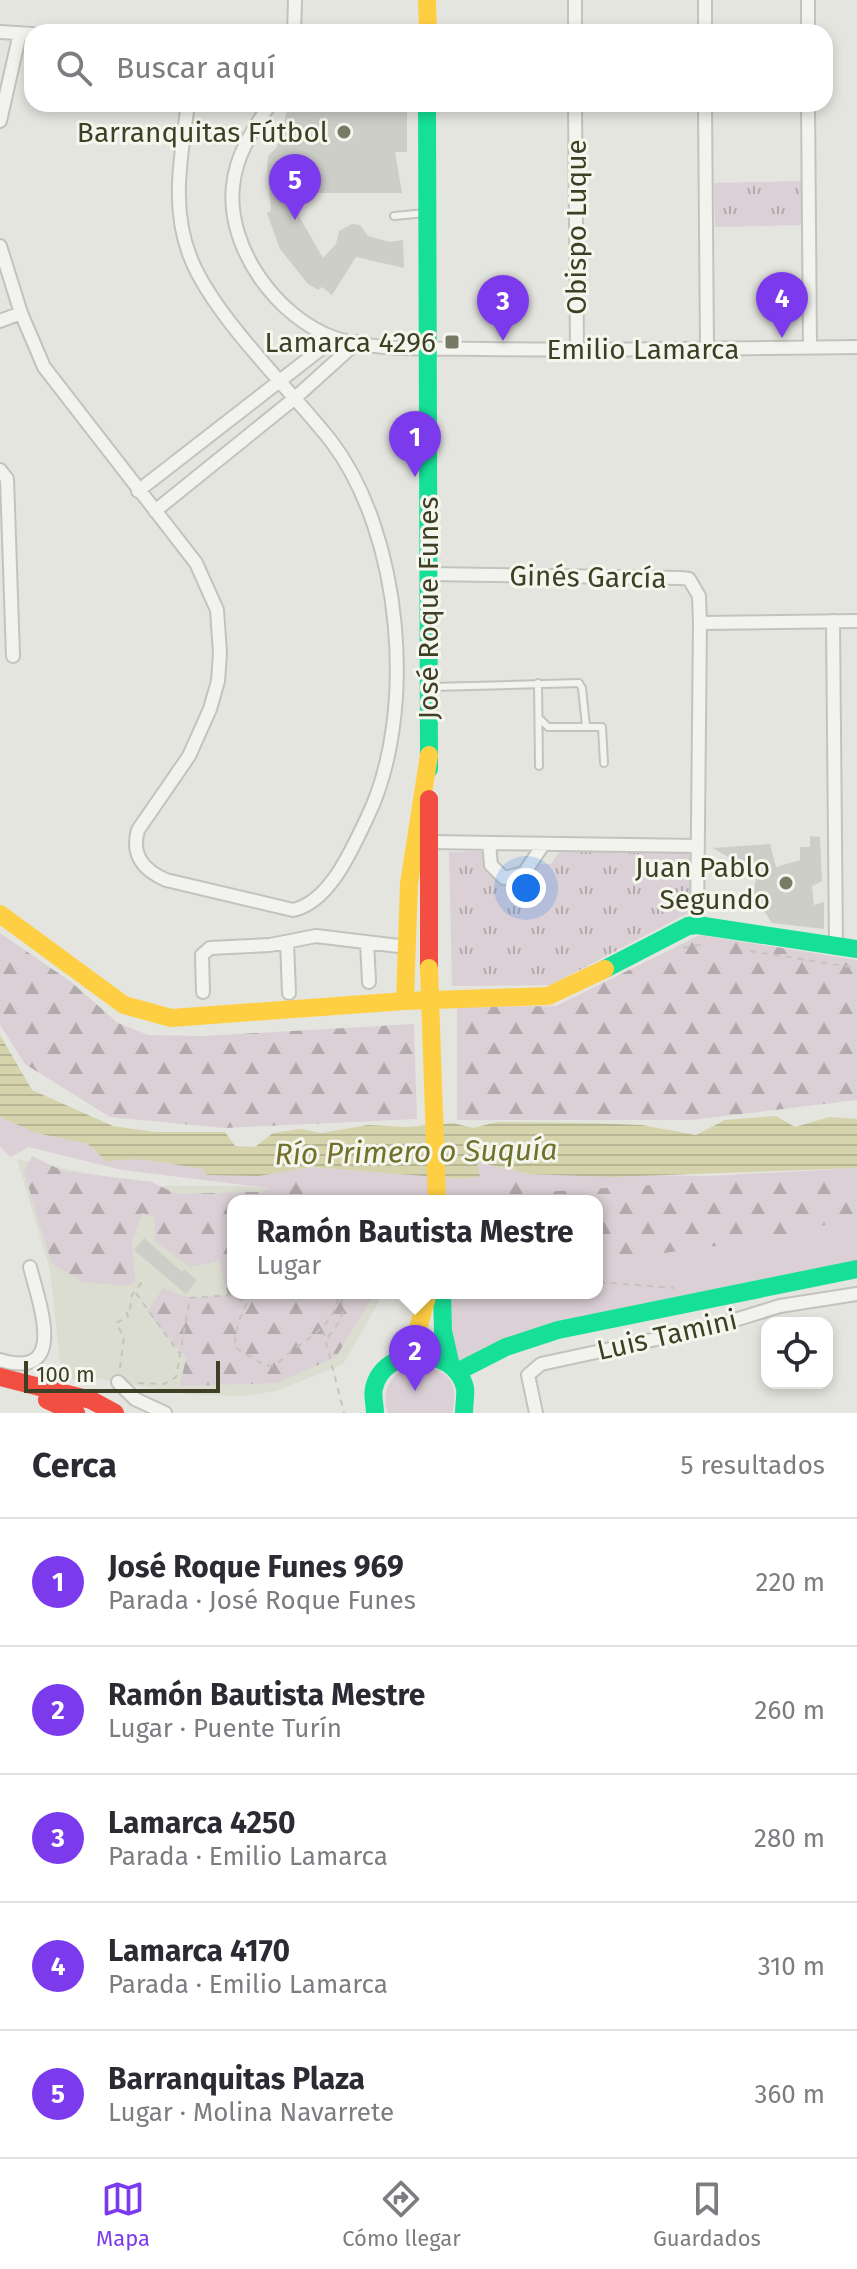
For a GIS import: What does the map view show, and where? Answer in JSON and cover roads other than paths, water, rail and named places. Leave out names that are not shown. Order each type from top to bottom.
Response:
[{"type":"main road","points":[[427,0],[428,24]]},
{"type":"main road","name":"José Roque Funes","points":[[427,112],[430,213],[429,968],[437,1195]]},
{"type":"main road","points":[[405,1001],[409,884],[429,755]]},
{"type":"main road","points":[[0,914],[84,979],[124,1005],[150,1015],[171,1018],[560,993],[688,926],[697,925],[857,949]]},
{"type":"main road","points":[[454,1369],[527,1338],[602,1319],[857,1269]]},
{"type":"main road","points":[[411,1354],[426,1299]]},
{"type":"main road","points":[[442,1299],[443,1331],[454,1369],[466,1394],[464,1413]]},
{"type":"main road","points":[[358,1413],[373,1392],[382,1371],[411,1354],[437,1356],[454,1369]]},
{"type":"main road","points":[[0,1377],[91,1400],[115,1413]]},
{"type":"main road","points":[[0,1388],[55,1402],[76,1413]]},
{"type":"main road","points":[[373,1392],[375,1413]]},
{"type":"street","points":[[294,24],[295,0]]},
{"type":"street","points":[[575,0],[575,24]]},
{"type":"street","points":[[705,0],[705,24]]},
{"type":"street","points":[[808,0],[808,24]]},
{"type":"street","points":[[0,32],[24,34]]},
{"type":"street","points":[[0,121],[24,41]]},
{"type":"street","points":[[0,246],[21,313],[44,367],[205,578],[217,610],[218,681],[200,736],[138,830],[136,851],[147,871],[166,880],[293,910],[303,908],[313,901],[350,851],[379,788],[391,726],[395,665],[388,575],[367,502],[342,457],[201,281],[185,243],[178,202],[187,112]]},
{"type":"street","points":[[138,491],[335,338],[314,328],[280,301],[256,271],[239,235],[232,201],[237,165],[243,147],[265,112]]},
{"type":"street","name":"Obispo Luque","points":[[575,112],[577,350]]},
{"type":"street","points":[[705,112],[707,348]]},
{"type":"street","points":[[808,112],[810,347]]},
{"type":"street","points":[[0,321],[21,313]]},
{"type":"street","name":"Emilio Lamarca","points":[[335,338],[429,348],[857,347]]},
{"type":"street","points":[[155,511],[295,398],[357,342]]},
{"type":"street","points":[[0,470],[7,479],[5,560],[13,656]]},
{"type":"street","name":"Ginés García","points":[[428,574],[689,579],[699,596],[700,623]]},
{"type":"street","points":[[833,621],[836,947]]},
{"type":"street","points":[[697,925],[700,623],[857,621]]},
{"type":"street","points":[[429,842],[698,846]]},
{"type":"street","points":[[489,843],[491,865],[504,878],[524,873],[543,845]]},
{"type":"street","points":[[203,992],[204,951],[316,936],[407,947]]},
{"type":"street","points":[[287,942],[289,993]]},
{"type":"street","points":[[367,942],[369,982]]},
{"type":"street","points":[[0,1360],[19,1366],[30,1364],[40,1354],[44,1344],[43,1319],[30,1267]]},
{"type":"street","name":"Luis Tamini","points":[[536,1413],[528,1375],[541,1364],[712,1327],[809,1299],[857,1294]]},
{"type":"street","points":[[118,1382],[135,1399],[165,1413]]},
{"type":"lane","points":[[394,216],[430,213]]},
{"type":"lane","points":[[538,683],[539,766]]},
{"type":"lane","points":[[428,687],[579,683],[586,726]]},
{"type":"lane","points":[[540,719],[548,727],[602,727],[604,763]]},
{"type":"water","name":"Río Primero o Suquía","points":[[0,1035],[32,1090],[113,1126],[155,1132],[225,1132],[235,1146],[255,1147],[273,1133],[301,1129],[321,1133],[368,1125],[409,1127],[453,1123],[473,1128],[497,1122],[589,1123],[642,1125],[696,1135],[725,1120],[776,1116],[795,1127],[829,1117],[857,1119],[857,1168],[610,1177],[529,1174],[477,1162],[480,1177],[460,1179],[311,1167],[259,1176],[207,1175],[202,1168],[154,1161],[130,1159],[107,1162],[88,1144],[36,1133],[0,1117]]},
{"type":"place","name":"Barranquitas Fútbol","points":[[344,132]]},
{"type":"place","name":"Barranquitas Plaza","points":[[295,220]]},
{"type":"place","name":"Lamarca 4170","points":[[782,338]]},
{"type":"place","name":"Lamarca 4250","points":[[503,341]]},
{"type":"place","name":"Lamarca 4296","points":[[452,342]]},
{"type":"place","name":"José Roque Funes 969","points":[[415,477]]},
{"type":"place","name":"Juan Pablo Segundo","points":[[786,883]]},
{"type":"place","name":"Ramón Bautista Mestre","points":[[415,1391]]}]
